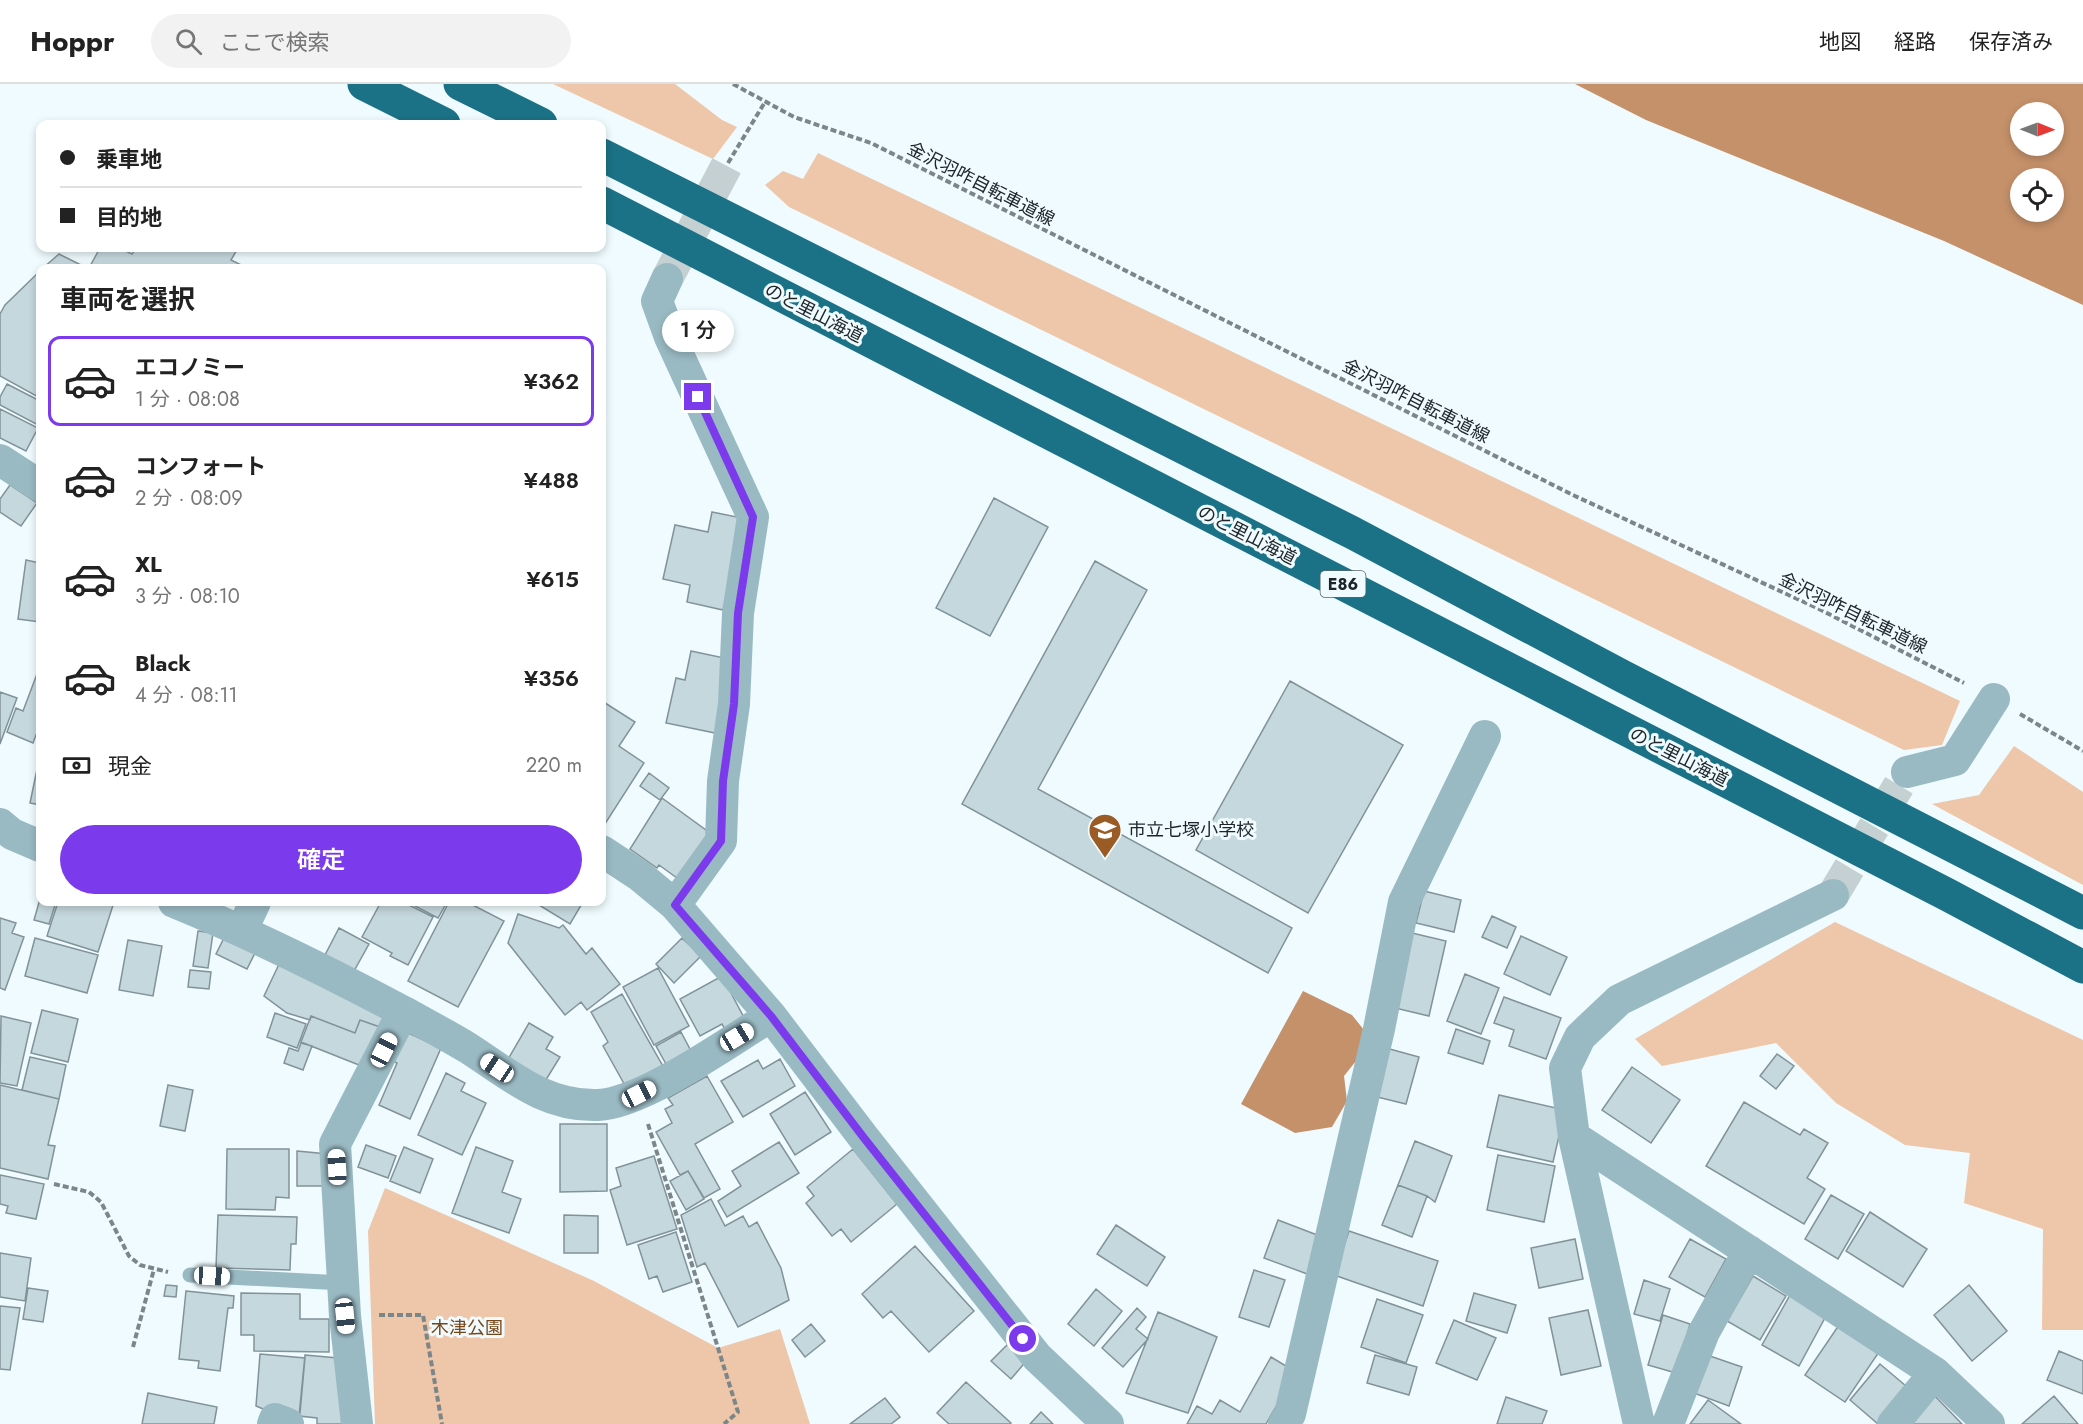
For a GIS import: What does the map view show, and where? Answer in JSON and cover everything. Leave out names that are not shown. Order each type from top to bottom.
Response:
[{"type":"highway","points":[[364,84],[436,120]]},
{"type":"highway","points":[[460,84],[533,120]]},
{"type":"highway","points":[[606,157],[1353,533],[1632,682],[2083,913]]},
{"type":"highway","name":"のと里山海道","points":[[606,205],[1938,889],[2083,967]]},
{"type":"street","points":[[667,279],[657,301],[670,337],[753,517],[738,613],[734,704],[723,781],[721,841],[675,905]]},
{"type":"street","points":[[0,460],[36,483]]},
{"type":"street","points":[[1907,772],[1954,760],[1994,699]]},
{"type":"street","points":[[1284,1424],[1290,1414],[1379,1029],[1404,902],[1485,736]]},
{"type":"street","points":[[0,824],[12,834],[36,844]]},
{"type":"street","points":[[606,854],[640,876],[675,905],[771,1016],[864,1138],[1038,1357],[1108,1424]]},
{"type":"street","points":[[1639,1424],[1574,1137],[1565,1068],[1580,1037],[1619,1000],[1833,896]]},
{"type":"street","points":[[184,906],[242,930],[403,1012],[465,1046],[529,1089],[552,1100],[599,1105],[621,1101],[639,1094],[771,1016]]},
{"type":"street","points":[[242,930],[253,906]]},
{"type":"street","points":[[357,1424],[345,1316],[335,1144],[403,1012]]},
{"type":"street","points":[[1574,1137],[1935,1373],[1989,1424]]},
{"type":"street","points":[[1668,1424],[1704,1332],[1749,1251]]},
{"type":"street","points":[[1893,1424],[1935,1373]]},
{"type":"street","points":[[273,1424],[274,1419],[288,1424]]},
{"type":"lane","points":[[190,1275],[343,1283]]},
{"type":"path","name":"金沢羽咋自転車道線","points":[[733,84],[794,117],[871,143],[1565,491],[1819,609],[1994,699],[2083,751]]},
{"type":"path","points":[[728,163],[765,102]]},
{"type":"path","points":[[639,1094],[738,1412],[724,1424]]},
{"type":"path","points":[[54,1184],[89,1192],[101,1202],[129,1256],[140,1265],[190,1275]]},
{"type":"path","points":[[133,1347],[154,1269]]},
{"type":"path","points":[[345,1316],[423,1315],[442,1424]]},
{"type":"green space","points":[[553,84],[675,84],[722,120],[737,127],[713,159]]},
{"type":"green space","points":[[818,153],[1960,701],[1942,745],[1904,750],[789,207],[765,185],[783,171],[803,179]]},
{"type":"green space","points":[[2014,746],[2083,792],[2083,885],[1932,804],[1979,795]]},
{"type":"green space","points":[[1835,922],[2083,1040],[2083,1330],[2042,1330],[2043,1229],[1964,1203],[1970,1153],[1905,1145],[1836,1103],[1776,1043],[1662,1066],[1635,1039]]},
{"type":"green space","name":"木津公園","points":[[385,1188],[594,1281],[718,1348],[780,1329],[810,1424],[375,1424],[368,1231]]},
{"type":"shaded area","points":[[1575,84],[2083,84],[2083,305],[1944,241],[1646,120]]},
{"type":"shaded area","points":[[1303,991],[1352,1015],[1368,1035],[1360,1056],[1344,1076],[1347,1101],[1332,1127],[1295,1133],[1241,1104]]},
{"type":"building","points":[[98,252],[132,254],[133,252],[236,252],[231,260],[239,264],[91,264]]},
{"type":"building","points":[[59,254],[79,264],[48,264]]},
{"type":"building","points":[[36,275],[36,396],[0,376],[0,314],[5,305]]},
{"type":"building","points":[[7,384],[36,399],[36,424],[0,405],[0,397]]},
{"type":"building","points":[[0,409],[36,427],[36,432],[26,451],[0,438]]},
{"type":"building","points":[[10,485],[36,504],[21,526],[0,512],[0,499]]},
{"type":"building","points":[[994,498],[1048,527],[990,636],[936,608]]},
{"type":"building","points":[[712,512],[747,519],[723,610],[687,602],[690,585],[663,579],[675,525],[708,532]]},
{"type":"building","points":[[26,560],[36,562],[36,621],[18,619]]},
{"type":"building","points":[[1095,561],[1147,590],[1038,789],[1292,928],[1268,973],[962,804]]},
{"type":"building","points":[[691,651],[729,659],[720,734],[666,723],[676,678],[685,680]]},
{"type":"building","points":[[36,677],[36,735],[33,743],[7,732],[16,708],[23,711]]},
{"type":"building","points":[[1290,681],[1403,745],[1308,913],[1196,850]]},
{"type":"building","points":[[0,692],[17,698],[0,744]]},
{"type":"building","points":[[606,704],[635,722],[619,746],[644,763],[606,822]]},
{"type":"building","points":[[649,773],[669,788],[660,800],[640,786]]},
{"type":"building","points":[[36,774],[36,804],[30,803]]},
{"type":"building","points":[[662,798],[710,833],[677,878],[659,865],[657,868],[630,849]]},
{"type":"building","points":[[1424,891],[1461,900],[1454,932],[1416,923]]},
{"type":"building","points":[[38,906],[55,906],[49,924],[34,920]]},
{"type":"building","points":[[57,906],[113,906],[98,952],[47,936]]},
{"type":"building","points":[[379,906],[411,906],[433,917],[408,965],[390,956],[392,953],[362,937]]},
{"type":"building","points":[[415,906],[445,906],[438,918]]},
{"type":"building","points":[[447,906],[475,906],[504,921],[458,1007],[408,981]]},
{"type":"building","points":[[541,906],[581,906],[570,924]]},
{"type":"building","points":[[518,914],[559,928],[563,925],[586,954],[592,948],[620,984],[587,1010],[581,1002],[565,1015],[508,943]]},
{"type":"building","points":[[1492,916],[1516,927],[1507,948],[1482,937]]},
{"type":"building","points":[[0,918],[16,923],[12,933],[24,937],[5,990],[0,988]]},
{"type":"building","points":[[339,928],[369,944],[354,971],[325,955]]},
{"type":"building","points":[[198,931],[213,933],[208,968],[193,966]]},
{"type":"building","points":[[1412,933],[1446,941],[1429,1016],[1395,1008]]},
{"type":"building","points":[[226,934],[257,949],[247,969],[216,954]]},
{"type":"building","points":[[1521,936],[1567,957],[1550,995],[1504,974]]},
{"type":"building","points":[[35,938],[98,955],[87,993],[25,976]]},
{"type":"building","points":[[682,938],[701,956],[674,983],[656,964]]},
{"type":"building","points":[[128,940],[162,946],[153,996],[119,990]]},
{"type":"building","points":[[281,960],[387,1013],[380,1027],[360,1020],[355,1033],[311,1016],[310,1020],[287,1013],[264,996]]},
{"type":"building","points":[[658,968],[689,1026],[654,1045],[623,987]]},
{"type":"building","points":[[190,970],[211,972],[209,989],[188,987]]},
{"type":"building","points":[[1465,974],[1499,988],[1481,1034],[1447,1021]]},
{"type":"building","points":[[722,976],[748,1025],[729,1036],[722,1024],[700,1036],[680,999]]},
{"type":"building","points":[[622,994],[664,1068],[627,1089],[603,1046],[608,1042],[591,1012]]},
{"type":"building","points":[[1504,997],[1561,1018],[1546,1059],[1509,1046],[1514,1030],[1494,1023]]},
{"type":"building","points":[[42,1010],[78,1019],[68,1062],[31,1053]]},
{"type":"building","points":[[275,1013],[306,1024],[297,1048],[267,1037]]},
{"type":"building","points":[[1,1016],[31,1023],[17,1086],[0,1083]]},
{"type":"building","points":[[311,1016],[355,1033],[360,1020],[380,1027],[364,1067],[301,1042]]},
{"type":"building","points":[[529,1023],[553,1037],[546,1049],[560,1057],[544,1083],[507,1061]]},
{"type":"building","points":[[1456,1029],[1490,1041],[1483,1064],[1448,1053]]},
{"type":"building","points":[[404,1031],[441,1048],[410,1119],[379,1105],[397,1063],[391,1060]]},
{"type":"building","points":[[681,1032],[691,1051],[666,1064],[656,1046]]},
{"type":"building","points":[[301,1043],[312,1046],[303,1070],[284,1063],[289,1048],[298,1051]]},
{"type":"building","points":[[1386,1048],[1419,1057],[1406,1104],[1373,1096]]},
{"type":"building","points":[[1777,1054],[1794,1066],[1776,1089],[1760,1076]]},
{"type":"building","points":[[30,1057],[66,1065],[59,1099],[22,1090]]},
{"type":"building","points":[[780,1059],[795,1086],[743,1117],[721,1081],[758,1060],[763,1069]]},
{"type":"building","points":[[1632,1067],[1680,1100],[1651,1143],[1602,1110]]},
{"type":"building","points":[[446,1073],[465,1083],[461,1091],[486,1103],[462,1155],[418,1135]]},
{"type":"building","points":[[707,1076],[733,1122],[695,1144],[720,1189],[704,1198],[688,1171],[680,1175],[656,1132],[672,1123],[665,1109],[673,1105],[668,1098]]},
{"type":"building","points":[[0,1085],[59,1099],[48,1145],[55,1146],[48,1179],[0,1168]]},
{"type":"building","points":[[168,1085],[193,1090],[185,1131],[160,1126]]},
{"type":"building","points":[[805,1092],[831,1132],[795,1155],[770,1114]]},
{"type":"building","points":[[1499,1095],[1565,1110],[1553,1162],[1487,1147]]},
{"type":"building","points":[[1744,1102],[1800,1135],[1804,1129],[1828,1143],[1807,1178],[1825,1189],[1804,1224],[1706,1166]]},
{"type":"building","points":[[560,1124],[607,1124],[607,1191],[560,1192]]},
{"type":"building","points":[[1415,1141],[1452,1156],[1435,1202],[1427,1196],[1398,1185]]},
{"type":"building","points":[[779,1142],[799,1173],[727,1217],[718,1201],[741,1186],[732,1171]]},
{"type":"building","points":[[366,1145],[396,1156],[388,1178],[358,1167]]},
{"type":"building","points":[[404,1147],[433,1159],[420,1193],[390,1181]]},
{"type":"building","points":[[476,1147],[513,1161],[502,1192],[521,1199],[509,1233],[452,1213]]},
{"type":"building","points":[[227,1149],[289,1149],[289,1198],[276,1197],[275,1210],[226,1209]]},
{"type":"building","points":[[853,1149],[897,1204],[851,1242],[841,1229],[832,1236],[806,1203],[814,1196],[807,1187]]},
{"type":"building","points":[[297,1151],[328,1154],[330,1186],[297,1186]]},
{"type":"building","points":[[1498,1155],[1555,1166],[1544,1222],[1487,1210]]},
{"type":"building","points":[[654,1156],[677,1229],[627,1245],[610,1190],[621,1186],[616,1168]]},
{"type":"building","points":[[688,1171],[704,1199],[686,1210],[670,1181]]},
{"type":"building","points":[[0,1175],[44,1184],[36,1219],[6,1213],[8,1206],[0,1204]]},
{"type":"building","points":[[1398,1185],[1427,1196],[1412,1237],[1382,1225]]},
{"type":"building","points":[[1831,1195],[1864,1214],[1838,1259],[1805,1239]]},
{"type":"building","points":[[711,1199],[725,1226],[743,1216],[749,1227],[757,1222],[781,1268],[789,1300],[738,1327],[705,1263],[697,1267],[681,1215]]},
{"type":"building","points":[[1870,1212],[1927,1249],[1903,1287],[1846,1251]]},
{"type":"building","points":[[218,1215],[297,1217],[296,1244],[291,1244],[290,1270],[216,1268]]},
{"type":"building","points":[[564,1215],[598,1216],[598,1253],[564,1253]]},
{"type":"building","points":[[1278,1220],[1325,1238],[1310,1275],[1264,1258]]},
{"type":"building","points":[[1116,1225],[1165,1257],[1147,1286],[1097,1254]]},
{"type":"building","points":[[1349,1231],[1438,1261],[1423,1306],[1334,1275]]},
{"type":"building","points":[[676,1232],[692,1282],[663,1292],[657,1276],[649,1279],[638,1245]]},
{"type":"building","points":[[1575,1239],[1583,1279],[1539,1288],[1531,1248]]},
{"type":"building","points":[[1690,1239],[1726,1259],[1705,1297],[1669,1277]]},
{"type":"building","points":[[915,1246],[974,1311],[929,1352],[891,1311],[883,1318],[862,1294]]},
{"type":"building","points":[[0,1253],[31,1258],[25,1301],[0,1297]]},
{"type":"building","points":[[1254,1270],[1285,1280],[1269,1327],[1239,1317]]},
{"type":"building","points":[[1753,1276],[1786,1296],[1760,1340],[1727,1321]]},
{"type":"building","points":[[1644,1280],[1670,1289],[1660,1321],[1634,1314]]},
{"type":"building","points":[[166,1285],[177,1286],[176,1297],[164,1296]]},
{"type":"building","points":[[1969,1285],[2007,1331],[1972,1361],[1934,1315]]},
{"type":"building","points":[[28,1288],[48,1291],[43,1322],[23,1319]]},
{"type":"building","points":[[1096,1289],[1122,1311],[1094,1346],[1068,1324]]},
{"type":"building","points":[[186,1291],[234,1296],[233,1308],[228,1308],[220,1371],[198,1368],[199,1361],[179,1359]]},
{"type":"building","points":[[241,1293],[300,1294],[300,1319],[329,1319],[329,1352],[254,1351],[254,1335],[241,1335]]},
{"type":"building","points":[[1474,1293],[1516,1305],[1507,1333],[1466,1321]]},
{"type":"building","points":[[1790,1295],[1826,1316],[1799,1366],[1762,1345]]},
{"type":"building","points":[[1377,1299],[1423,1315],[1406,1363],[1361,1347]]},
{"type":"building","points":[[0,1306],[20,1308],[10,1370],[0,1369]]},
{"type":"building","points":[[1137,1308],[1146,1317],[1136,1329],[1148,1339],[1123,1367],[1102,1348]]},
{"type":"building","points":[[1588,1310],[1601,1366],[1561,1375],[1549,1318]]},
{"type":"building","points":[[1158,1312],[1217,1337],[1188,1413],[1126,1393]]},
{"type":"building","points":[[1663,1315],[1690,1324],[1676,1373],[1648,1365]]},
{"type":"building","points":[[1454,1320],[1496,1338],[1477,1380],[1436,1363]]},
{"type":"building","points":[[811,1324],[825,1341],[805,1357],[792,1340]]},
{"type":"building","points":[[1839,1325],[1879,1352],[1845,1402],[1805,1375]]},
{"type":"building","points":[[1010,1342],[1028,1359],[1011,1379],[991,1361]]},
{"type":"building","points":[[2059,1351],[2083,1361],[2083,1394],[2047,1380]]},
{"type":"building","points":[[260,1354],[305,1358],[299,1424],[256,1406]]},
{"type":"building","points":[[305,1355],[338,1358],[348,1424],[317,1424],[317,1418],[299,1416]]},
{"type":"building","points":[[1375,1355],[1417,1367],[1409,1395],[1367,1383]]},
{"type":"building","points":[[1707,1355],[1742,1367],[1729,1406],[1694,1393]]},
{"type":"building","points":[[1271,1357],[1296,1372],[1266,1424],[1187,1424],[1197,1406],[1212,1414],[1220,1400],[1240,1412]]},
{"type":"building","points":[[1880,1364],[1913,1392],[1878,1424],[1850,1400]]},
{"type":"building","points":[[966,1382],[1011,1423],[949,1424],[937,1413]]},
{"type":"building","points":[[148,1393],[217,1407],[214,1424],[142,1424]]},
{"type":"building","points":[[1933,1394],[1962,1424],[1902,1424]]},
{"type":"building","points":[[2054,1396],[2078,1424],[2022,1424]]},
{"type":"building","points":[[1506,1397],[1547,1411],[1542,1424],[1497,1424]]},
{"type":"building","points":[[885,1398],[900,1417],[891,1424],[850,1424]]},
{"type":"building","points":[[1708,1400],[1741,1424],[1690,1424]]},
{"type":"building","points":[[1041,1412],[1053,1424],[1030,1424]]},
{"type":"tunnel","points":[[667,279],[728,163]]},
{"type":"tunnel","points":[[1833,895],[1907,772]]},
{"type":"place","name":"市立七塚小学校","points":[[1105,859]]},
{"type":"route","points":[[698,397],[753,517],[738,613],[734,704],[723,781],[721,841],[675,905],[771,1016],[1023,1339]]}]
